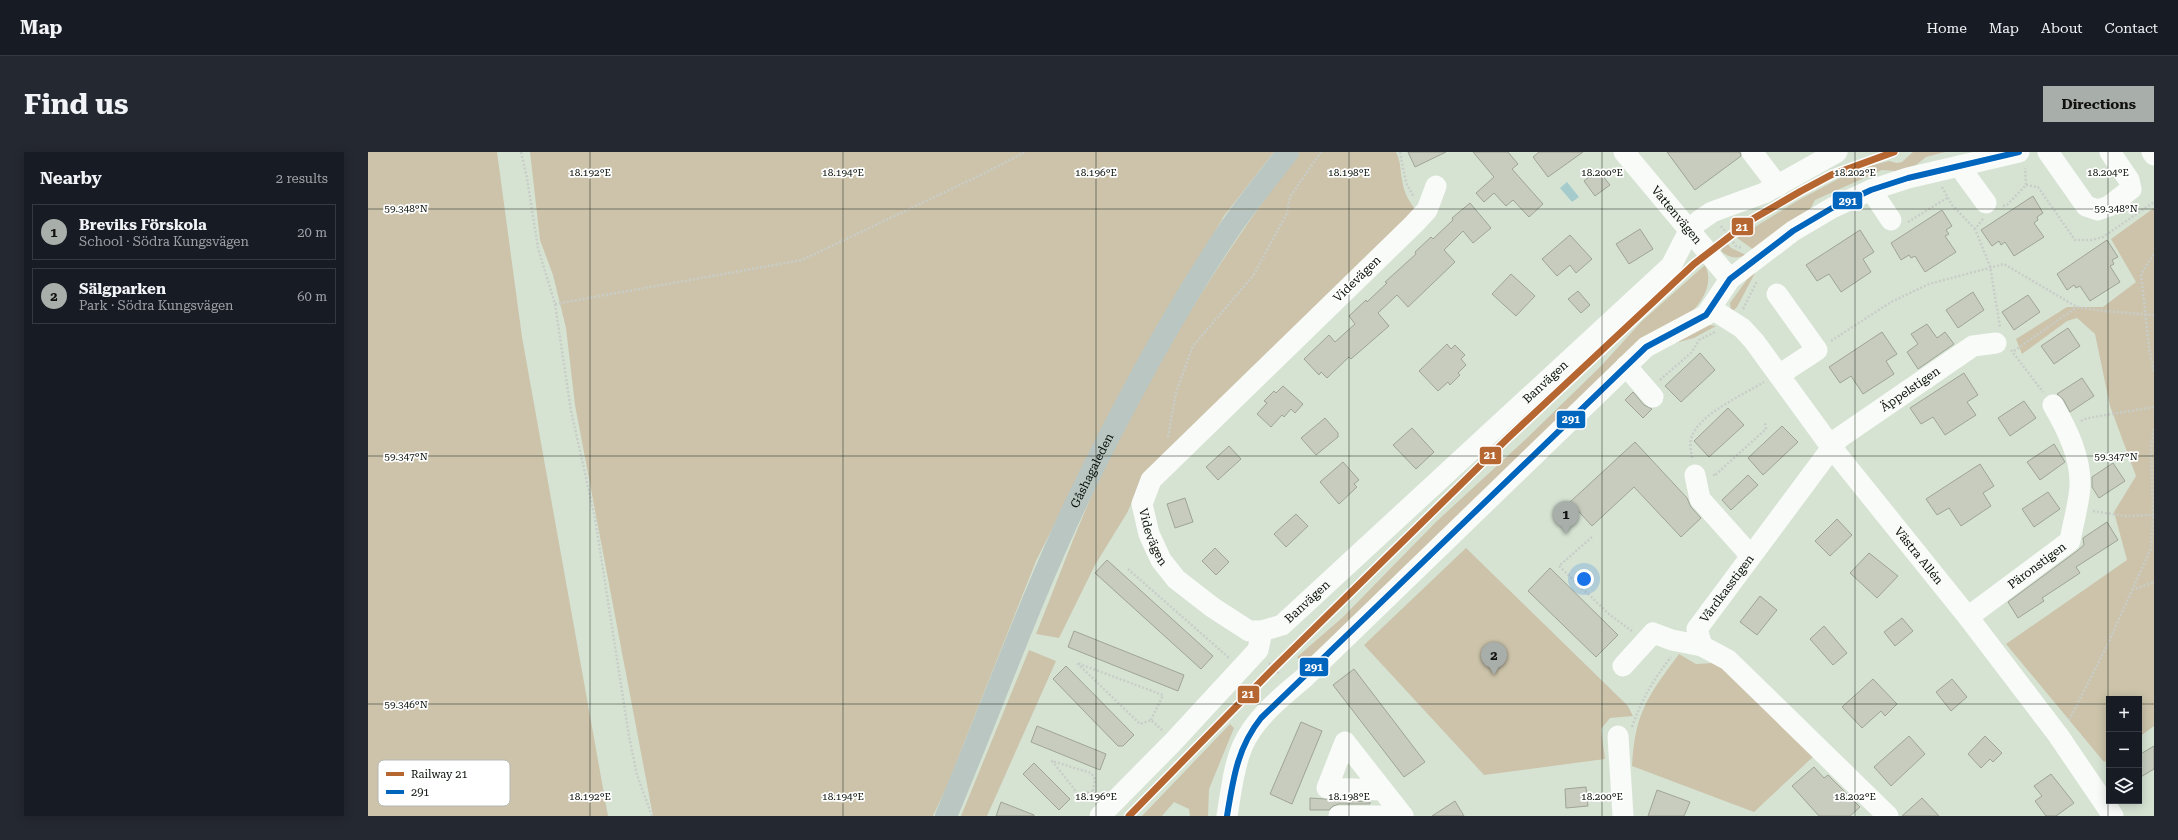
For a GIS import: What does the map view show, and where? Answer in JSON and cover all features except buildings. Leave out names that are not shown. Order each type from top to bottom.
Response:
[{"type":"main road","name":"Gåshagaleden","points":[[946,816],[1032,604],[1076,504],[1120,415],[1208,263],[1232,226],[1288,152]]},
{"type":"street","points":[[1752,152],[1778,186]]},
{"type":"street","name":"Banvägen","points":[[1262,631],[1282,625],[1671,266],[1690,229],[1712,212],[1764,193],[1837,152]]},
{"type":"street","points":[[2048,152],[2086,206],[2098,210],[2109,206],[2131,189],[2129,180],[2110,152]]},
{"type":"street","name":"Vattenvägen","points":[[1630,154],[1730,279]]},
{"type":"street","points":[[1227,816],[1236,766],[1242,747],[1252,730],[1266,712],[1303,679],[1646,347],[1700,320],[1712,309],[1730,279],[1793,231],[1832,208],[1871,190],[1933,171],[1959,166],[2022,159]]},
{"type":"street","points":[[1959,166],[1990,209]]},
{"type":"street","name":"Videvägen","points":[[1262,631],[1249,631],[1212,607],[1176,579],[1161,560],[1149,534],[1142,504],[1151,480],[1427,210],[1436,186]]},
{"type":"street","points":[[1871,190],[1891,220]]},
{"type":"street","points":[[1777,294],[1817,350],[1778,374]]},
{"type":"street","name":"Västra Allén","points":[[1712,309],[1742,328],[1754,341],[1832,448],[1968,617],[2058,735],[2113,816]]},
{"type":"street","name":"Äppelstigen","points":[[1832,448],[1839,438],[1973,346],[2005,347]]},
{"type":"street","points":[[1626,366],[1651,394]]},
{"type":"street","name":"Päronstigen","points":[[1968,617],[2070,541],[2080,485],[2076,454],[2067,428],[2053,405]]},
{"type":"street","name":"Vårdkasstigen","points":[[1702,646],[1697,629],[1832,448]]},
{"type":"street","points":[[1701,467],[1700,499],[1751,556]]},
{"type":"street","points":[[1105,811],[1174,741],[1258,650],[1262,631]]},
{"type":"street","points":[[1622,666],[1653,633],[1672,640],[1702,646],[1728,660],[1888,816]]},
{"type":"street","points":[[1618,736],[1623,816]]},
{"type":"street","points":[[1382,790],[1403,816]]},
{"type":"street","points":[[1339,816],[1403,816]]},
{"type":"path","points":[[521,152],[527,178],[538,248],[555,304],[571,411],[595,518],[629,736],[637,775],[652,816]]},
{"type":"path","points":[[555,304],[802,260],[985,174],[1025,152]]},
{"type":"path","points":[[1165,440],[1170,435],[1176,392],[1193,346],[1253,276],[1287,213],[1290,196],[1321,152]]},
{"type":"path","points":[[1400,152],[1406,183],[1410,193],[1427,210]]},
{"type":"path","points":[[1975,230],[1990,209],[2007,205],[2026,185],[2022,159]]},
{"type":"path","points":[[1933,171],[1947,198],[1975,230],[1990,266],[2005,347],[2053,405]]},
{"type":"path","points":[[1891,220],[1904,225],[1947,198]]},
{"type":"path","points":[[2154,254],[2141,274],[2147,314],[2149,347],[2154,372]]},
{"type":"path","points":[[1817,350],[1891,302],[1929,284],[1990,266],[2004,264],[2077,307],[2104,312],[2154,315]]},
{"type":"path","points":[[2005,347],[2077,307]]},
{"type":"path","points":[[1651,394],[1692,352],[1699,340],[1710,336],[1724,327],[1729,320]]},
{"type":"path","points":[[1764,424],[1766,429],[1743,452],[1714,476],[1701,467],[1692,458],[1691,437],[1699,426],[1721,407],[1778,374]]},
{"type":"path","points":[[2067,428],[2088,418],[2154,407]]},
{"type":"path","points":[[2058,735],[2066,726],[2092,674],[2151,548],[2153,515],[2151,446],[2154,429]]},
{"type":"path","points":[[2076,509],[2125,516],[2153,515]]},
{"type":"path","points":[[1592,537],[1559,566],[1610,615],[1646,641]]},
{"type":"path","points":[[1128,569],[1228,657],[1234,650],[1247,662]]},
{"type":"path","points":[[2132,590],[2154,582]]},
{"type":"path","points":[[1618,736],[1632,727],[1640,703],[1652,681],[1671,656]]},
{"type":"path","points":[[1078,663],[1163,695],[1151,720],[1140,724],[1078,663]]},
{"type":"path","points":[[1151,720],[1174,741]]},
{"type":"path","points":[[1092,791],[1079,795],[1052,761],[1092,773],[1095,779],[1092,791],[1105,811]]},
{"type":"shaded area","points":[[368,152],[497,152],[522,337],[608,816],[368,816]]},
{"type":"shaded area","points":[[530,152],[1274,152],[1224,216],[1115,403],[1036,561],[947,786],[933,816],[653,816],[575,405],[566,328],[553,275],[540,240]]},
{"type":"shaded area","points":[[1299,152],[1396,152],[1400,162],[1404,188],[1408,199],[1415,209],[1145,473],[1127,513],[1095,565],[1059,638],[1036,634],[1088,504],[1117,442],[1140,398],[1188,314],[1215,272]]},
{"type":"shaded area","points":[[1913,152],[1945,152],[1926,157],[1916,165],[1895,171],[1882,170],[1815,200],[1808,213],[1754,250],[1737,238],[1797,201],[1840,178],[1869,166],[1889,161],[1897,163],[1902,162]]},
{"type":"shaded area","points":[[2154,208],[2154,726],[2142,735],[2142,696],[2106,696],[2106,761],[2104,762],[2006,644],[2127,560],[2114,512],[2136,476],[2110,406],[2095,334],[2077,318],[2067,321],[2022,354],[2016,339],[2067,307],[2103,307],[2136,282],[2111,239]]},
{"type":"shaded area","points":[[1728,244],[1731,248],[1746,255],[1731,257],[1725,254],[1722,252],[1721,248]]},
{"type":"shaded area","points":[[1705,265],[1708,285],[1700,303],[1691,313],[1303,664],[1297,657],[1343,617],[1436,522],[1527,438],[1601,366],[1642,321]]},
{"type":"shaded area","points":[[1754,270],[1755,273],[1737,307],[1731,313],[1730,303]]},
{"type":"shaded area","points":[[1709,325],[1716,326],[1694,338],[1675,343]]},
{"type":"shaded area","points":[[1466,548],[1628,706],[1633,716],[1610,718],[1601,729],[1605,759],[1484,775],[1364,645]]},
{"type":"shaded area","points":[[1029,650],[1056,661],[987,816],[961,816]]},
{"type":"shaded area","points":[[1679,654],[1696,664],[1714,663],[1729,669],[1815,755],[1754,812],[1632,766],[1636,732],[1645,706],[1651,694]]},
{"type":"shaded area","points":[[1230,724],[1234,728],[1209,789],[1208,816],[1190,816],[1189,809],[1174,802],[1162,816],[1142,816]]},
{"type":"water","points":[[1567,182],[1579,197],[1572,202],[1560,188]]},
{"type":"rail line","name":"21","points":[[1129,816],[1274,668],[1508,438],[1694,264],[1751,220],[1801,191],[1831,175],[1894,152]]},
{"type":"transit line","name":"291","points":[[1227,816],[1234,777],[1241,753],[1246,741],[1261,718],[1646,347],[1706,315],[1730,279],[1793,231],[1832,208],[1871,190],[1908,178],[2019,152]]},
{"type":"place","name":"Breviks Förskola","points":[[1566,534]]},
{"type":"place","name":"Sälgparken","points":[[1494,675]]}]
